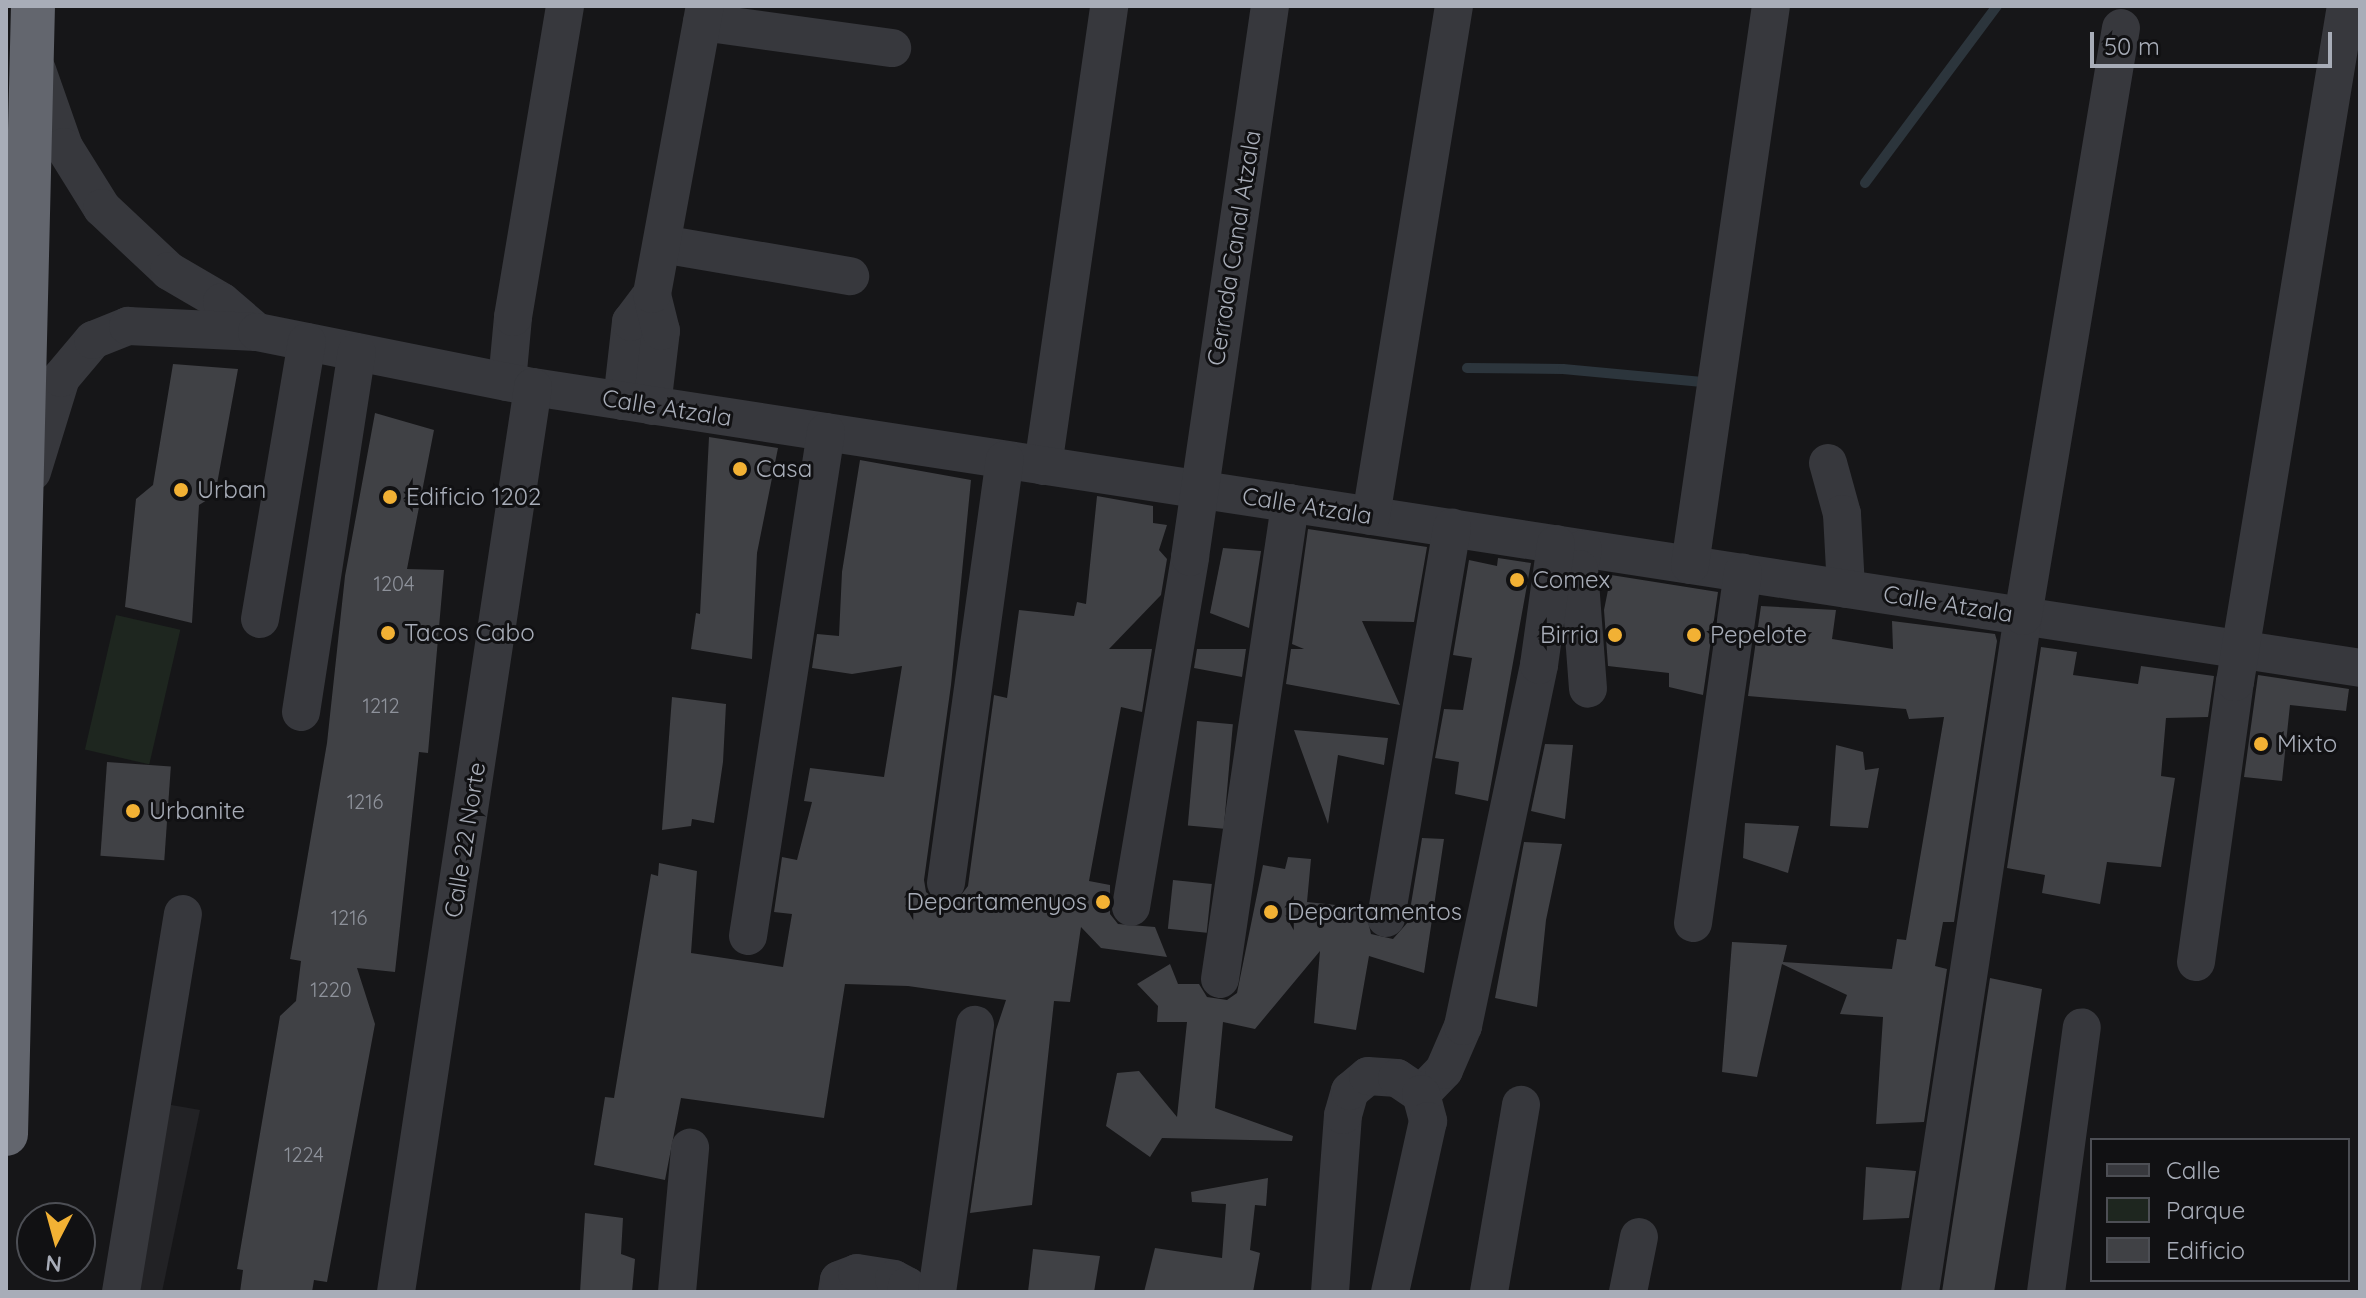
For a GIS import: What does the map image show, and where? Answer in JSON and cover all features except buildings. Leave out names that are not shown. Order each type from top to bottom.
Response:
[{"type":"highway","points":[[6,1134],[33,6]]},
{"type":"street","name":"Calle 22 Norte","points":[[396,1292],[520,385],[513,317],[565,6]]},
{"type":"street","points":[[1043,466],[1109,6]]},
{"type":"street","name":"Cerrada Canal Atzala","points":[[1131,907],[1200,490],[1270,6]]},
{"type":"street","points":[[1371,516],[1454,6]]},
{"type":"street","points":[[1690,565],[1771,6]]},
{"type":"street","points":[[2196,962],[2240,649],[2346,6]]},
{"type":"street","points":[[637,403],[661,331],[652,294],[704,14],[892,48]]},
{"type":"street","points":[[1920,1292],[2023,616],[2121,28]]},
{"type":"street","name":"Calle Atzala","points":[[32,55],[64,147],[102,208],[169,271],[222,302],[257,332]]},
{"type":"street","points":[[662,244],[850,276]]},
{"type":"street","name":"Calle Atzala","points":[[21,512],[61,378],[93,340],[128,326],[257,332],[520,385],[2360,668]]},
{"type":"street","points":[[260,619],[307,342]]},
{"type":"street","points":[[301,712],[357,352]]},
{"type":"street","points":[[748,936],[826,432]]},
{"type":"street","points":[[946,883],[1005,460]]},
{"type":"street","points":[[1828,463],[1842,514],[1846,589]]},
{"type":"street","points":[[1220,979],[1290,503]]},
{"type":"street","points":[[1386,918],[1452,528]]},
{"type":"street","points":[[1570,546],[1579,569],[1588,689]]},
{"type":"street","points":[[1421,1094],[1444,1070],[1463,1026],[1539,665],[1570,546]]},
{"type":"street","points":[[1693,923],[1743,573]]},
{"type":"street","points":[[121,1292],[183,914]]},
{"type":"street","points":[[937,1292],[975,1025]]},
{"type":"street","points":[[2046,1292],[2082,1027]]},
{"type":"street","points":[[1330,1292],[1343,1115],[1350,1091],[1368,1076],[1397,1078],[1421,1094],[1428,1121],[1390,1292]]},
{"type":"street","points":[[1489,1292],[1521,1105]]},
{"type":"street","points":[[677,1292],[690,1148]]},
{"type":"street","points":[[1628,1292],[1639,1237]]},
{"type":"street","points":[[837,1292],[839,1280],[857,1273],[894,1279],[907,1286],[906,1292]]},
{"type":"shaded area","points":[[160,1103],[200,1110],[162,1292],[128,1292]]},
{"type":"green space","points":[[116,615],[180,630],[149,764],[85,749]]},
{"type":"waterway","points":[[1865,183],[1997,6]]},
{"type":"waterway","points":[[1467,368],[1563,369],[1702,382]]},
{"type":"place","name":"Casa","points":[[740,469]]},
{"type":"place","name":"Urban","points":[[181,490]]},
{"type":"place","name":"Edificio 1202","points":[[390,497]]},
{"type":"place","name":"Comex","points":[[1517,580]]},
{"type":"place","name":"Tacos Cabo","points":[[388,633]]},
{"type":"place","name":"Birria","points":[[1615,635]]},
{"type":"place","name":"Pepelote","points":[[1694,635]]},
{"type":"place","name":"Mixto","points":[[2261,744]]},
{"type":"place","name":"Urbanite","points":[[133,811]]},
{"type":"place","name":"Departamenyos","points":[[1103,902]]},
{"type":"place","name":"Departamentos","points":[[1271,912]]}]
